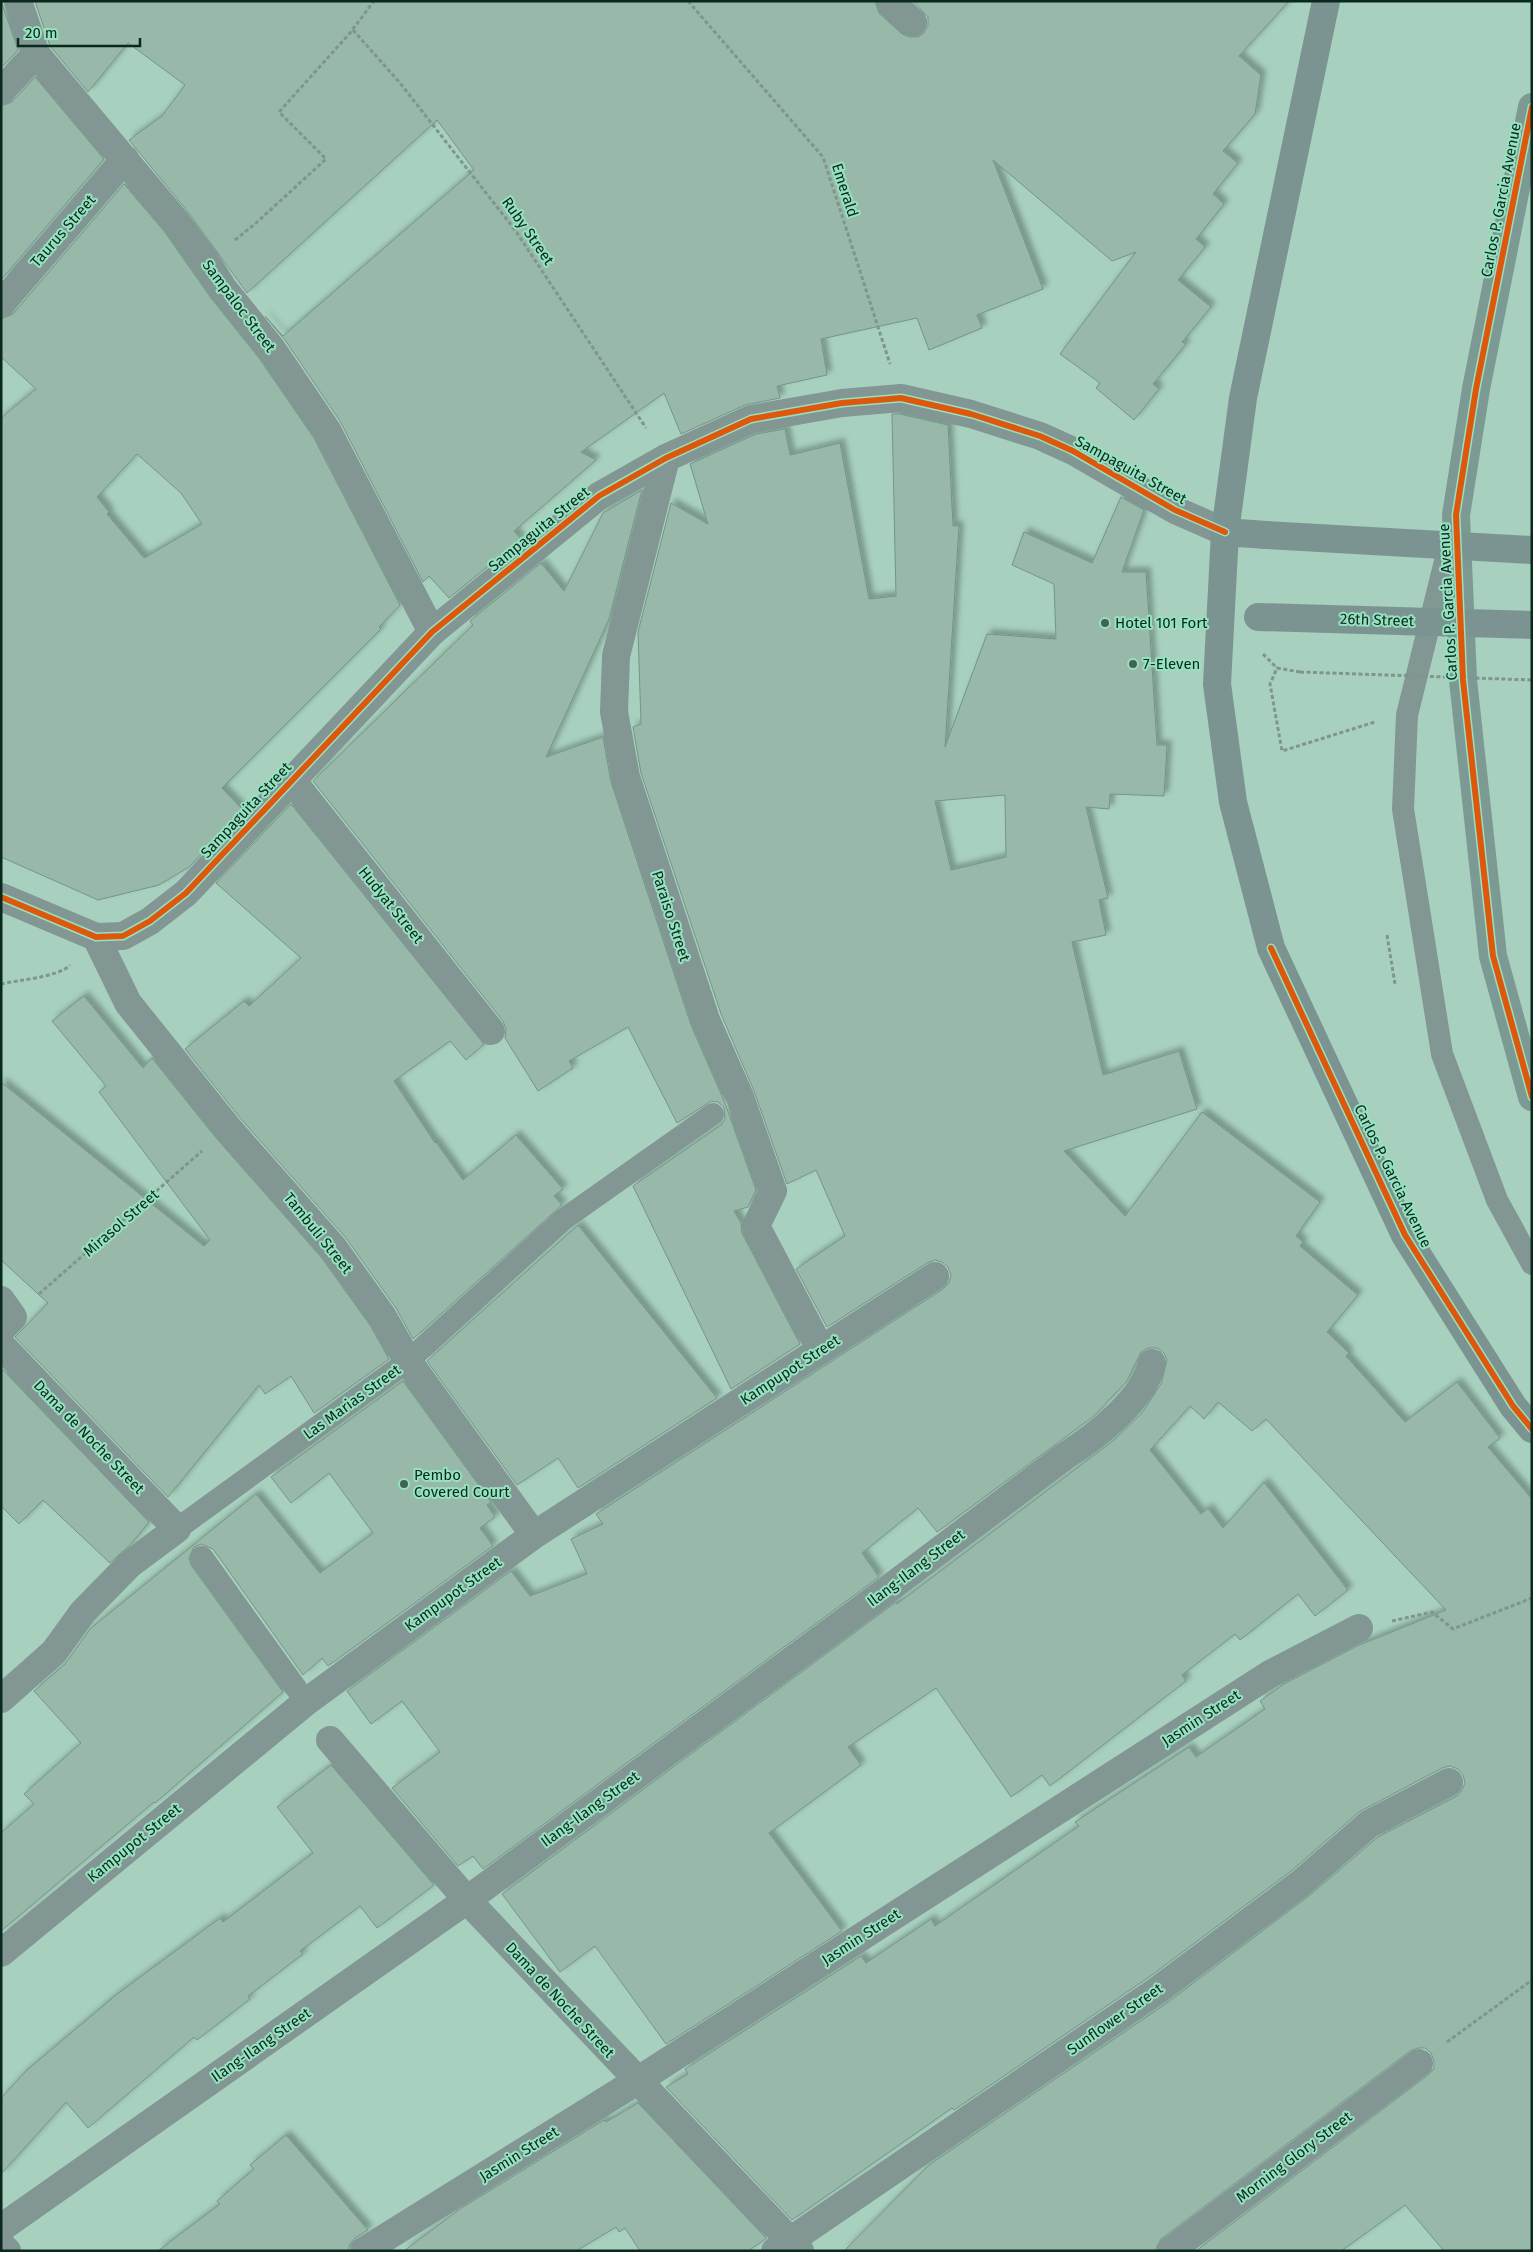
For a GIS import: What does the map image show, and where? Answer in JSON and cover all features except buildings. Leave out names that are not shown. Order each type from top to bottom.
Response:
[{"type":"main road","name":"Carlos P. Garcia Avenue","points":[[1326,1],[1243,398],[1225,532],[1217,684],[1233,802],[1271,948],[1405,1236],[1513,1406],[1532,1429]]},
{"type":"main road","name":"Carlos P. Garcia Avenue","points":[[1532,107],[1476,389],[1456,515],[1463,680],[1493,956],[1532,1097]]},
{"type":"main road","points":[[1225,532],[1532,550]]},
{"type":"main road","name":"26th Street","points":[[1222,614],[1258,617],[1532,624]]},
{"type":"street","name":"Sampaloc Street","points":[[18,1],[36,54],[125,159],[206,261],[223,288],[272,349],[327,430],[432,632]]},
{"type":"street","points":[[890,1],[914,22]]},
{"type":"street","points":[[1,91],[36,54]]},
{"type":"street","name":"Taurus Street","points":[[1,304],[125,159]]},
{"type":"street","name":"Sampaguita Street","points":[[1,897],[96,937],[123,936],[150,921],[186,893],[291,779],[432,632],[599,496],[666,458],[750,419],[842,403],[901,398],[1006,424],[1040,436],[1073,452],[1175,510],[1225,532]]},
{"type":"street","name":"Paraiso Street","points":[[666,458],[616,656],[615,721],[626,777],[706,1020],[740,1097],[773,1191],[756,1226],[820,1350]]},
{"type":"street","name":"Hudyat Street","points":[[291,779],[491,1031]]},
{"type":"street","name":"Tambuli Street","points":[[96,937],[128,1003],[229,1128],[333,1247],[383,1317],[408,1361],[534,1535]]},
{"type":"street","name":"Kampupot Street","points":[[1,1953],[306,1702],[534,1535],[935,1276]]},
{"type":"street","name":"Dama de Noche Street","points":[[1,1345],[177,1529]]},
{"type":"street","name":"Ilang-Ilang Street","points":[[1,2228],[467,1900],[1089,1440],[1141,1387],[1150,1373],[1152,1363]]},
{"type":"street","name":"Las Marias Street","points":[[1,1699],[54,1652],[83,1612],[130,1564],[177,1529]]},
{"type":"street","name":"Jasmin Street","points":[[364,2251],[636,2081],[1270,1674],[1359,1628]]},
{"type":"street","name":"Dama de Noche Street","points":[[330,1740],[467,1900],[788,2247]]},
{"type":"street","name":"Sunflower Street","points":[[788,2247],[1158,1990],[1301,1883],[1369,1824],[1449,1782]]},
{"type":"street","name":"Morning Glory Street","points":[[1170,2251],[1418,2063]]},
{"type":"street","points":[[1,2245],[7,2251]]},
{"type":"lane","points":[[1456,515],[1407,715],[1403,809],[1442,1054],[1497,1200],[1532,1264]]},
{"type":"lane","name":"Las Marias Street","points":[[177,1529],[408,1361],[564,1219],[713,1114]]},
{"type":"lane","points":[[202,1557],[306,1702]]},
{"type":"path","points":[[206,261],[256,223],[326,159],[279,112],[352,30],[374,1]]},
{"type":"path","points":[[1382,720],[1282,751],[1270,684],[1277,668],[1300,672],[1532,680]]},
{"type":"path","points":[[1,984],[66,969],[96,937]]},
{"type":"path","points":[[1359,1628],[1432,1612],[1453,1629],[1532,1598]]},
{"type":"path","points":[[1418,2063],[1532,1980]]},
{"type":"cycle path","points":[[1532,107],[1476,389],[1456,515],[1463,680],[1493,956],[1532,1097]]},
{"type":"cycle path","points":[[1,897],[96,937],[123,936],[150,921],[186,893],[432,632],[599,496],[666,458],[751,419],[842,403],[901,398],[971,414],[1040,436],[1073,451],[1175,510],[1225,532]]},
{"type":"cycle path","points":[[1271,948],[1405,1235],[1513,1406],[1532,1429]]},
{"type":"place","name":"Hotel 101 Fort","points":[[1105,623]]},
{"type":"place","name":"7-Eleven","points":[[1133,664]]},
{"type":"place","name":"Pembo Covered Court","points":[[404,1484]]}]
